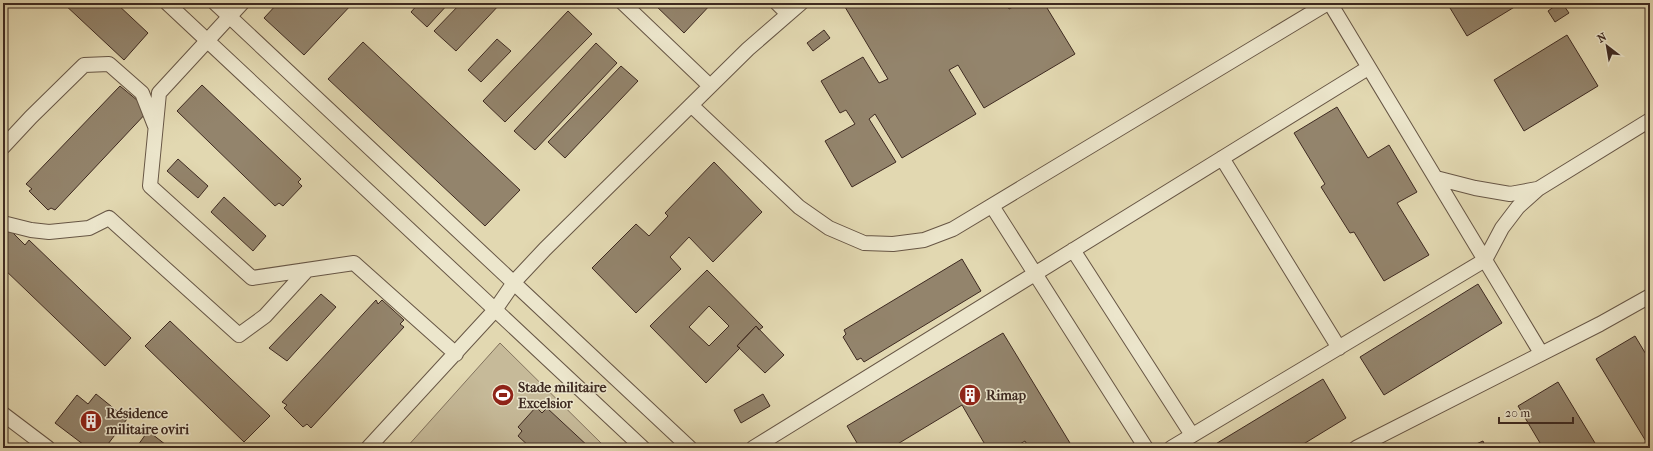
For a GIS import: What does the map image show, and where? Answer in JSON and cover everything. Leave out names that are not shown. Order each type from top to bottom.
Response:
[{"type":"lane","points":[[167,3],[643,448]]},
{"type":"lane","points":[[215,3],[690,448]]},
{"type":"lane","points":[[242,3],[158,93],[150,186],[252,278],[354,264],[456,354]]},
{"type":"lane","points":[[623,3],[710,86]]},
{"type":"lane","points":[[776,3],[788,14]]},
{"type":"lane","points":[[368,448],[496,310],[514,283],[545,249],[765,33],[801,3]]},
{"type":"lane","points":[[691,105],[799,207],[829,228],[864,242],[893,244],[924,240],[953,230],[1329,3],[1541,353]]},
{"type":"lane","points":[[3,147],[31,117],[84,66],[109,64],[142,93],[156,128]]},
{"type":"lane","points":[[753,448],[1368,68]]},
{"type":"lane","points":[[1171,448],[1485,260],[1502,228],[1518,206],[1538,189],[1650,120]]},
{"type":"lane","points":[[1222,158],[1338,348]]},
{"type":"lane","points":[[1436,178],[1475,188],[1510,194],[1538,189]]},
{"type":"lane","points":[[992,206],[1146,448]]},
{"type":"lane","points":[[3,222],[31,230],[49,232],[90,228],[109,218],[239,335],[265,316],[307,270]]},
{"type":"lane","points":[[1073,250],[1192,435]]},
{"type":"lane","points":[[1356,448],[1600,324],[1650,296]]},
{"type":"lane","points":[[3,414],[48,448]]},
{"type":"shaded area","name":"Stade militaire Excelsior","points":[[500,343],[606,448],[406,448]]},
{"type":"building","points":[[63,3],[116,3],[148,33],[124,60]]},
{"type":"building","points":[[278,3],[353,3],[304,55],[264,18]]},
{"type":"building","points":[[419,3],[449,3],[427,27],[411,12]]},
{"type":"building","points":[[461,3],[501,3],[456,51],[434,31]]},
{"type":"building","points":[[653,3],[712,3],[684,33]]},
{"type":"building","points":[[852,3],[1006,3],[1009,9],[1020,3],[1044,3],[1075,54],[984,108],[958,65],[949,70],[976,114],[902,158],[875,114],[869,119],[896,162],[852,187],[825,141],[855,124],[846,110],[840,113],[821,81],[863,57],[879,83],[888,79],[845,7]]},
{"type":"building","points":[[1447,3],[1521,3],[1467,36]]},
{"type":"building","points":[[1559,3],[1562,3],[1569,13],[1555,22],[1548,11]]},
{"type":"building","points":[[568,11],[592,34],[505,122],[483,101]]},
{"type":"building","points":[[824,30],[830,38],[813,51],[807,43]]},
{"type":"building","points":[[1567,35],[1598,86],[1524,131],[1494,80]]},
{"type":"building","points":[[497,39],[511,51],[481,82],[468,70]]},
{"type":"building","points":[[363,42],[520,190],[485,226],[328,79]]},
{"type":"building","points":[[596,43],[617,63],[535,150],[514,131]]},
{"type":"building","points":[[621,66],[638,81],[565,158],[548,142]]},
{"type":"building","points":[[202,85],[301,179],[298,182],[302,186],[283,206],[279,203],[275,206],[177,111]]},
{"type":"building","points":[[120,86],[149,110],[55,210],[51,208],[48,210],[29,191],[32,189],[26,184]]},
{"type":"building","points":[[1337,107],[1368,158],[1389,145],[1417,192],[1397,203],[1429,255],[1384,281],[1354,232],[1350,233],[1321,187],[1325,184],[1294,133]]},
{"type":"building","points":[[178,159],[208,186],[198,198],[167,171]]},
{"type":"building","points":[[714,162],[762,212],[713,262],[689,237],[670,257],[681,269],[636,313],[592,268],[636,224],[649,236],[668,216],[665,213]]},
{"type":"building","points":[[224,197],[266,236],[253,251],[211,212]]},
{"type":"building","points":[[6,226],[25,245],[29,240],[131,338],[105,366],[3,268],[3,230]]},
{"type":"building","points":[[962,259],[981,291],[864,362],[861,358],[857,360],[843,337],[846,334],[844,330]]},
{"type":"building","points":[[707,270],[763,327],[759,330],[756,326],[737,346],[740,348],[706,383],[650,326]],"holes":[[[709,306],[729,326],[709,346],[689,327]]]},
{"type":"building","points":[[1478,284],[1502,323],[1384,395],[1360,357]]},
{"type":"building","points":[[321,294],[336,307],[287,361],[269,348]]},
{"type":"building","points":[[376,300],[378,304],[382,300],[404,320],[400,324],[404,327],[311,428],[307,424],[303,427],[284,408],[287,405],[282,402]]},
{"type":"building","points":[[170,321],[270,416],[244,442],[145,346]]},
{"type":"building","points":[[756,326],[784,355],[765,373],[737,346]]},
{"type":"building","name":"Rimap","points":[[1003,333],[1073,448],[1029,448],[1025,441],[1013,448],[987,448],[962,405],[891,448],[860,448],[847,426]]},
{"type":"building","points":[[1635,336],[1650,361],[1650,448],[1596,359]]},
{"type":"building","points":[[1323,379],[1346,418],[1297,448],[1209,448]]},
{"type":"building","points":[[1558,382],[1598,448],[1543,448],[1518,406]]},
{"type":"building","name":"Résidence militaire oviri","points":[[96,394],[127,419],[105,448],[88,448],[55,423],[77,395],[88,404]]},
{"type":"building","points":[[763,394],[770,406],[741,423],[734,410]]},
{"type":"building","points":[[536,407],[542,413],[547,408],[590,448],[531,448],[518,436],[522,431],[518,427]]},
{"type":"building","name":"Résidence militaire oviri","points":[[148,431],[170,448],[136,448]]},
{"type":"building","points":[[1483,441],[1486,448],[1467,448]]},
{"type":"place","name":"Stade militaire Excelsior","points":[[503,395]]},
{"type":"place","name":"Rimap","points":[[970,395]]},
{"type":"place","name":"Résidence militaire oviri","points":[[91,421]]}]
